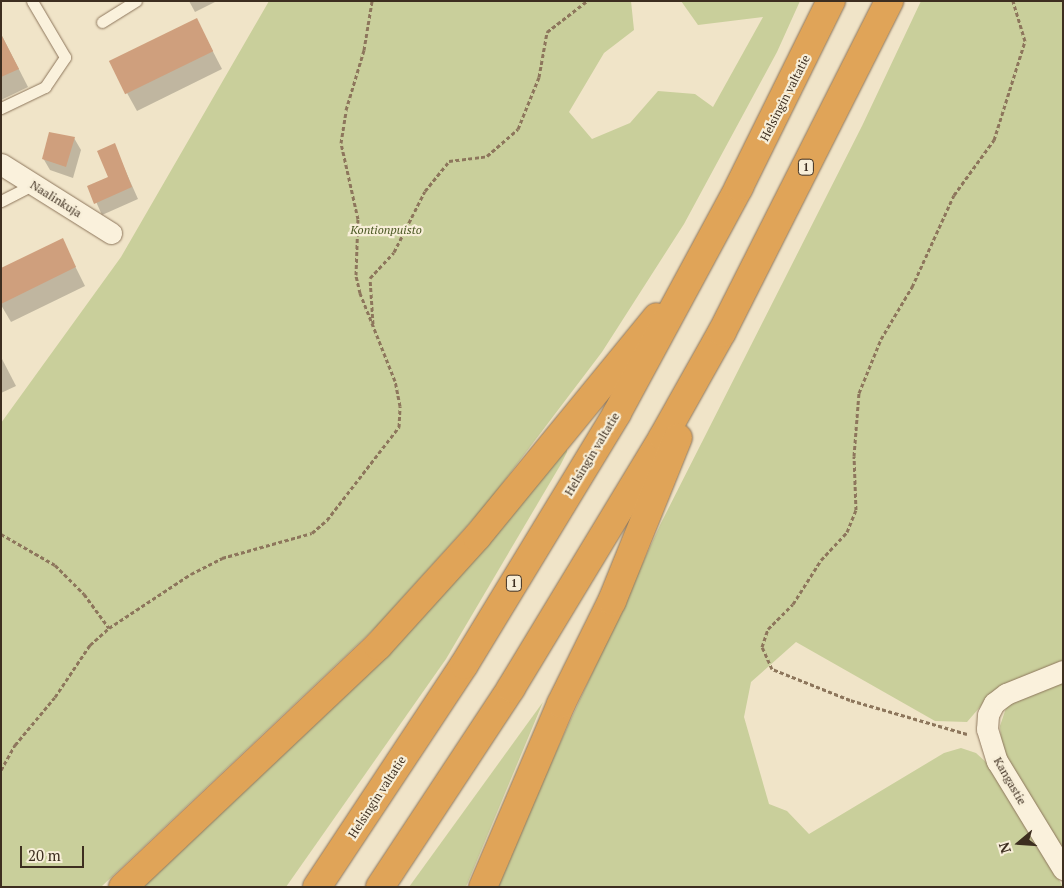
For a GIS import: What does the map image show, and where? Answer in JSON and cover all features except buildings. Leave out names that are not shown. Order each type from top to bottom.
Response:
[{"type":"highway","name":"Helsingin valtatie","points":[[318,887],[464,665],[617,413],[696,269],[832,1]]},
{"type":"highway","name":"1","points":[[380,887],[511,688],[663,437],[722,332],[889,1]]},
{"type":"highway","points":[[123,887],[378,646],[477,537],[696,269]]},
{"type":"highway","points":[[483,887],[561,704],[612,601],[722,332]]},
{"type":"street","name":"Naalinkuja","points":[[1,164],[111,233]]},
{"type":"street","name":"Kangastie","points":[[1063,671],[1006,694],[994,703],[988,715],[989,741],[997,761],[1063,869]]},
{"type":"lane","points":[[1,108],[45,86],[65,57],[32,1]]},
{"type":"lane","points":[[102,22],[136,1]]},
{"type":"lane","points":[[1,201],[34,185]]},
{"type":"path","points":[[1,770],[15,744],[55,698],[90,645],[109,628],[206,566],[222,558],[312,533],[327,520],[399,427],[400,406],[395,381],[374,329],[356,275],[358,219],[341,143],[346,110],[364,50],[372,1]]},
{"type":"path","points":[[374,329],[370,278],[394,252],[425,191],[449,162],[487,156],[518,129],[539,77],[547,32],[586,1]]},
{"type":"path","points":[[989,741],[850,700],[772,669],[762,647],[768,629],[793,604],[821,560],[847,532],[856,510],[854,456],[859,393],[881,338],[912,287],[954,195],[994,140],[1025,42],[1013,1]]},
{"type":"path","points":[[1,534],[56,565],[84,594],[109,628]]},
{"type":"green space","name":"Kontionpuisto","points":[[269,1],[631,1],[634,30],[604,53],[569,112],[592,139],[630,123],[658,91],[695,94],[713,107],[763,17],[698,25],[681,1],[800,1],[777,52],[684,224],[602,352],[486,505],[376,627],[101,887],[1,887],[1,423],[121,257]]},
{"type":"green space","points":[[921,1],[1063,1],[1063,660],[993,692],[967,722],[935,721],[796,642],[751,682],[744,717],[769,804],[787,811],[809,834],[944,753],[961,748],[976,753],[1000,775],[1063,887],[494,887],[661,523],[862,126]]},
{"type":"green space","points":[[567,443],[567,452],[561,464],[446,659],[286,887],[142,887]]},
{"type":"green space","points":[[1063,677],[1063,852],[1008,760],[1001,742],[1000,726],[1006,708],[1018,696]]},
{"type":"green space","points":[[543,702],[466,887],[409,887]]}]
